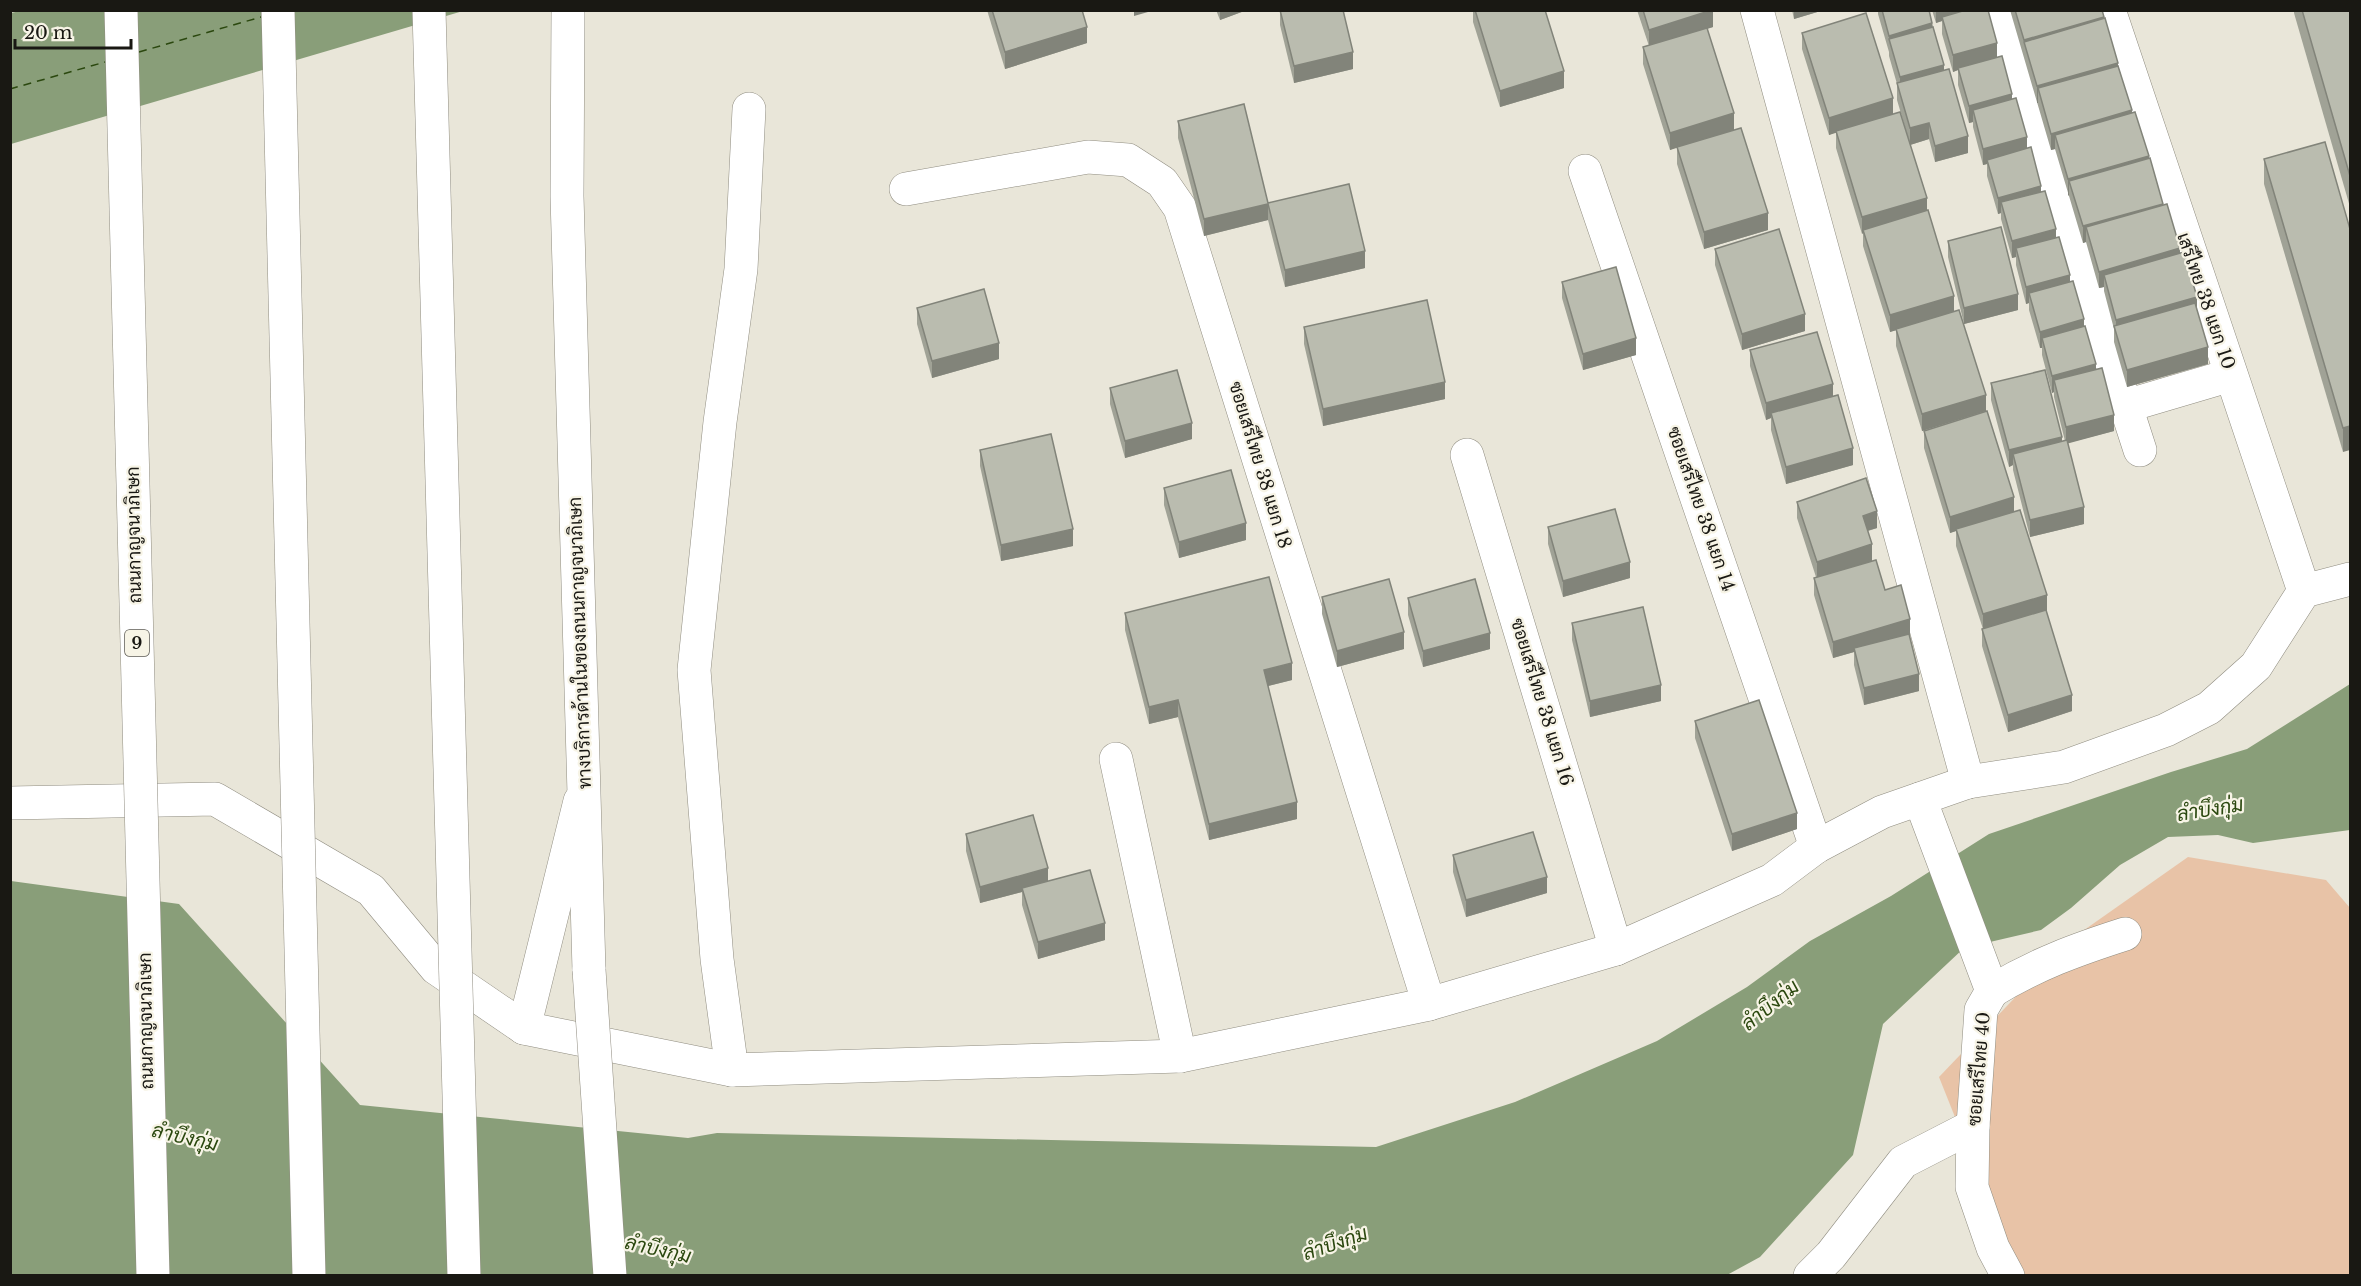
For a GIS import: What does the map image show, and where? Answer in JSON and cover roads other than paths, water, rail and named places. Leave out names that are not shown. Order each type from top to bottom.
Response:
[{"type":"main road","name":"ถนนกาญจนาภิเษก","points":[[121,10],[153,1275]]},
{"type":"main road","points":[[278,10],[309,1275]]},
{"type":"main road","points":[[429,10],[465,1275]]},
{"type":"main road","name":"ทางบริการด้านในของถนนกาญจนาภิเษก","points":[[568,10],[567,196],[589,970],[610,1275]]},
{"type":"main road","points":[[1757,10],[1968,782]]},
{"type":"main road","points":[[2008,10],[2005,16],[2005,33],[2140,450]]},
{"type":"main road","name":"เสรีไทย 38 แยก 10","points":[[2109,10],[2304,591]]},
{"type":"main road","points":[[732,1070],[717,959],[694,670],[720,422],[741,269],[749,109]]},
{"type":"main road","name":"ซอยเสรีไทย 38 แยก 18","points":[[906,189],[1088,157],[1128,160],[1162,182],[1180,208],[1430,1004]]},
{"type":"main road","name":"ซอยเสรีไทย 38 แยก 14","points":[[1585,171],[1816,847]]},
{"type":"main road","points":[[2126,406],[2231,375]]},
{"type":"main road","name":"ซอยเสรีไทย 38 แยก 16","points":[[1467,455],[1616,950]]},
{"type":"main road","points":[[10,803],[215,799],[371,890],[436,968],[524,1028],[732,1070],[1180,1056],[1430,1004],[1616,950],[1772,880],[1816,847],[1882,812],[1968,782],[2064,767],[2166,730],[2209,708],[2256,666],[2304,591],[2350,579]]},
{"type":"main road","points":[[1116,759],[1180,1056]]},
{"type":"main road","points":[[524,1028],[584,785]]},
{"type":"main road","points":[[1920,799],[1986,976],[2029,969],[2068,952],[2125,934]]},
{"type":"main road","name":"ซอยเสรีไทย 40","points":[[1986,976],[1981,1010],[1973,1126],[1972,1187],[1993,1248],[2008,1275]]},
{"type":"main road","points":[[1826,1269],[1903,1162],[1973,1126]]},
{"type":"water","points":[[20,11],[463,11],[11,144],[11,13]]},
{"type":"water","name":"ลำบึงกุ่ม","points":[[2350,684],[2350,830],[2253,843],[2218,835],[2168,837],[2120,865],[2071,908],[2041,930],[1964,948],[1883,1024],[1853,1155],[1760,1257],[1727,1275],[11,1276],[11,881],[179,904],[360,1105],[688,1138],[717,1133],[1376,1147],[1515,1102],[1657,1041],[1747,987],[1810,941],[1891,896],[1989,834],[2171,772],[2247,749]]}]
